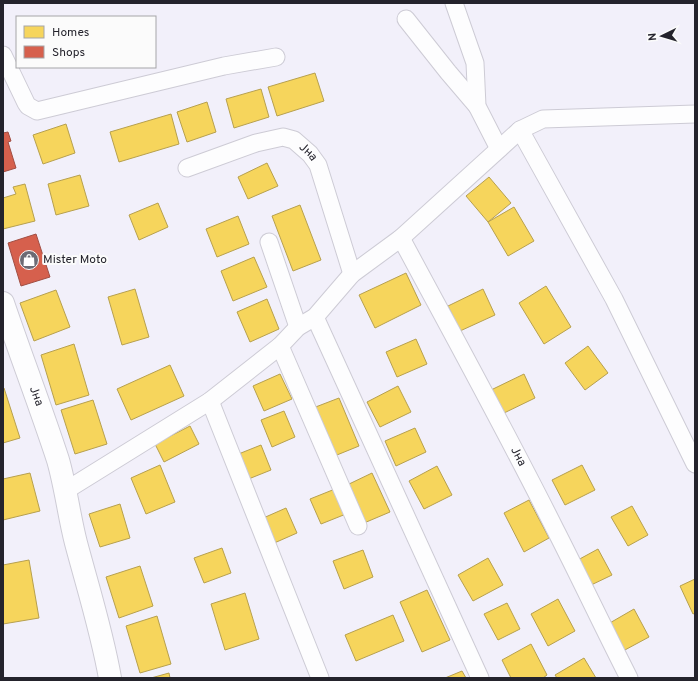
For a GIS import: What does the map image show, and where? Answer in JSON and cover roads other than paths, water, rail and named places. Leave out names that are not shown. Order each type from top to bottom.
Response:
[{"type":"street","points":[[454,3],[475,63],[477,106]]},
{"type":"street","points":[[406,19],[477,106],[499,149]]},
{"type":"street","points":[[3,54],[28,106],[37,111],[224,66],[276,57]]},
{"type":"street","points":[[65,491],[210,401],[280,346],[298,327],[315,317],[352,274],[401,238],[520,130],[543,119],[695,114]]},
{"type":"street","points":[[520,130],[614,299],[695,464]]},
{"type":"street","name":"Јна","points":[[188,168],[256,143],[283,137],[294,140],[310,154],[318,165],[352,274]]},
{"type":"street","name":"Јна","points":[[401,238],[500,422],[629,678]]},
{"type":"street","points":[[269,242],[298,327]]},
{"type":"street","name":"Јна","points":[[3,303],[58,461],[72,529],[93,604],[110,678]]},
{"type":"street","points":[[315,317],[480,678]]},
{"type":"street","points":[[280,346],[358,526]]},
{"type":"street","points":[[210,401],[320,678]]},
{"type":"place","name":"Mister Moto","points":[[29,260]]}]
